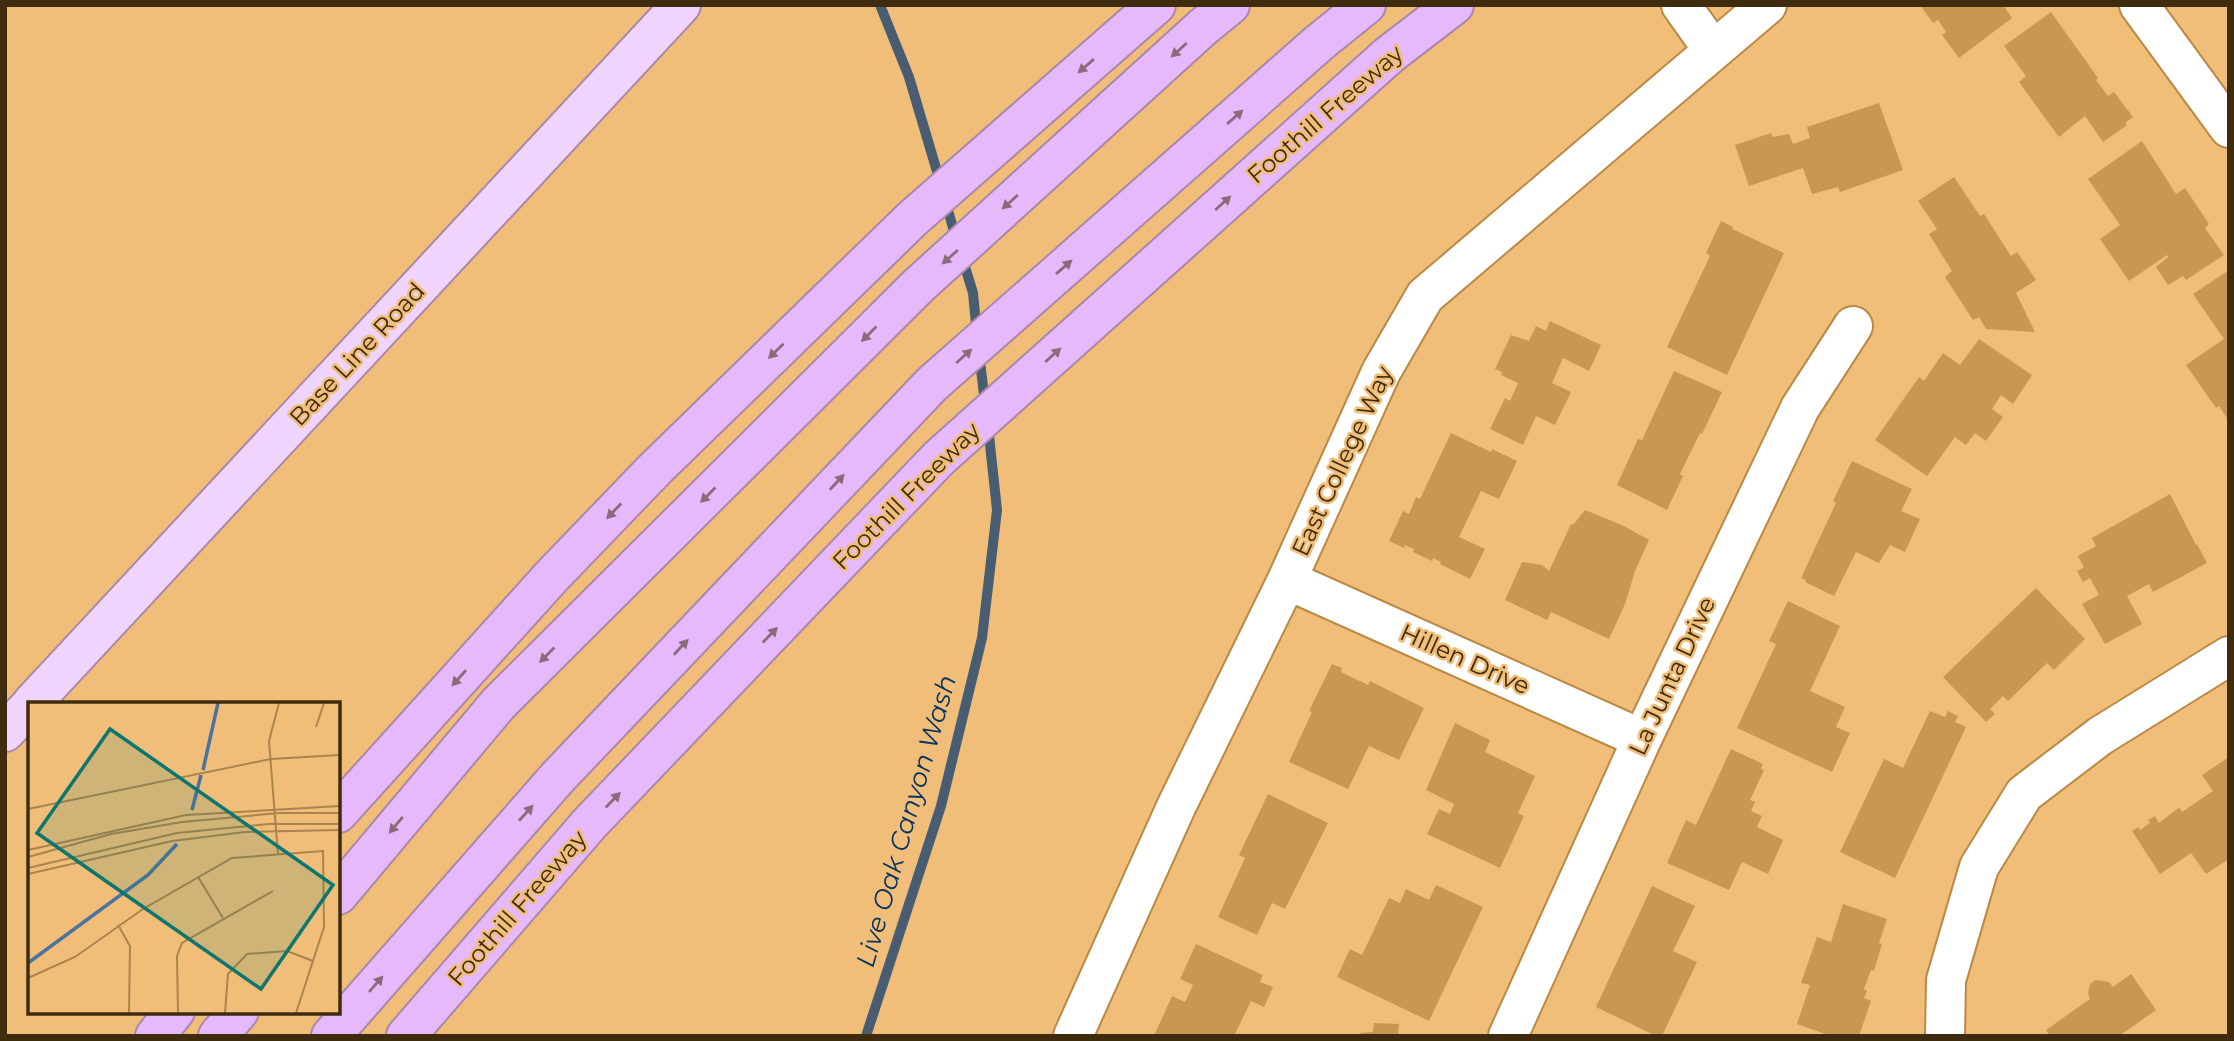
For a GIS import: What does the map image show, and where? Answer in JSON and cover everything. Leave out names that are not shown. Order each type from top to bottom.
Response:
[{"type":"highway","points":[[340,811],[542,586],[655,469],[912,219],[1157,5]]},
{"type":"highway","points":[[340,893],[499,703],[918,286],[1230,5]]},
{"type":"highway","points":[[331,1036],[558,777],[932,384],[1320,42],[1366,5]]},
{"type":"highway","name":"Foothill Freeway","points":[[406,1036],[590,823],[939,458],[1389,55],[1454,5]]},
{"type":"highway","points":[[155,1036],[173,1013]]},
{"type":"highway","points":[[218,1036],[237,1013]]},
{"type":"main road","name":"Base Line Road","points":[[34,702],[681,5]]},
{"type":"main road","name":"Base Line Road","points":[[5,732],[28,708]]},
{"type":"street","points":[[1681,5],[1713,50]]},
{"type":"street","name":"East College Way","points":[[1073,1036],[1176,807],[1287,580],[1381,372],[1425,296],[1767,5]]},
{"type":"street","points":[[2139,5],[2229,128]]},
{"type":"street","name":"La Junta Drive","points":[[1508,1036],[1642,739],[1800,408],[1853,326]]},
{"type":"street","name":"Hillen Drive","points":[[1287,580],[1642,739]]},
{"type":"street","points":[[1945,1036],[1946,980],[1979,867],[2024,794],[2100,736],[2229,656]]},
{"type":"building","points":[[1920,5],[2003,5],[2012,18],[1959,58],[1942,35],[1946,32],[1938,20],[1933,23]]},
{"type":"building","points":[[2051,12],[2108,96],[2114,92],[2133,117],[2125,123],[2127,125],[2103,142],[2085,116],[2059,137],[2019,82],[2026,76],[2004,46]]},
{"type":"building","points":[[1879,103],[1903,170],[1840,192],[1838,187],[1812,194],[1803,168],[1749,186],[1735,145],[1771,133],[1772,137],[1789,134],[1793,144],[1810,138],[1807,127]]},
{"type":"building","points":[[2142,141],[2176,194],[2185,188],[2209,224],[2205,228],[2224,255],[2186,280],[2183,276],[2168,285],[2156,267],[2167,255],[2129,281],[2100,239],[2120,225],[2088,179]]},
{"type":"building","points":[[1954,177],[1980,216],[1984,214],[2011,256],[2017,252],[2036,280],[2016,293],[2035,332],[1986,329],[1979,317],[1973,320],[1945,277],[1952,271],[1929,234],[1937,229],[1918,201]]},
{"type":"building","points":[[1721,221],[1733,227],[1732,229],[1784,253],[1727,375],[1667,347],[1710,256],[1706,253]]},
{"type":"building","points":[[2229,270],[2229,421],[2219,406],[2216,408],[2186,365],[2224,339],[2193,294]]},
{"type":"building","points":[[1550,321],[1601,345],[1589,371],[1563,358],[1552,383],[1571,392],[1555,425],[1536,416],[1523,445],[1490,429],[1505,398],[1510,401],[1518,383],[1495,369],[1511,335],[1529,341],[1536,326],[1546,331]]},
{"type":"building","points":[[1979,339],[2032,375],[2013,404],[2001,395],[1992,409],[2003,417],[1986,441],[1975,433],[1966,445],[1955,437],[1927,476],[1875,440],[1919,377],[1924,381],[1943,353],[1960,365]]},
{"type":"building","points":[[1674,371],[1722,392],[1680,474],[1683,476],[1667,510],[1617,485],[1638,439],[1642,440]]},
{"type":"building","points":[[1451,433],[1517,461],[1499,499],[1481,491],[1459,537],[1485,549],[1470,579],[1433,558],[1432,561],[1413,552],[1414,549],[1389,541],[1403,511],[1409,514],[1416,497],[1420,499]]},
{"type":"building","points":[[1852,461],[1912,489],[1901,511],[1920,519],[1905,552],[1890,545],[1879,563],[1856,552],[1834,596],[1801,578],[1836,503],[1833,501]]},
{"type":"building","points":[[2170,494],[2207,563],[2153,592],[2149,584],[2127,596],[2142,624],[2105,644],[2082,604],[2099,595],[2090,578],[2083,582],[2077,571],[2084,567],[2078,556],[2096,546],[2092,538]]},
{"type":"building","points":[[1585,510],[1649,540],[1609,639],[1551,612],[1547,620],[1505,600],[1522,562],[1542,565],[1549,571],[1571,524],[1573,525]]},
{"type":"building","points":[[2036,588],[2085,639],[2054,670],[2047,663],[2008,701],[2003,696],[1990,709],[1995,714],[1986,722],[1943,677]]},
{"type":"building","points":[[1788,601],[1840,626],[1810,691],[1845,707],[1836,727],[1850,733],[1832,772],[1737,728],[1776,644],[1769,641]]},
{"type":"building","points":[[1332,664],[1342,668],[1341,672],[1368,685],[1370,681],[1424,708],[1399,760],[1369,746],[1348,789],[1289,762],[1312,712],[1309,711]]},
{"type":"building","points":[[1930,711],[1945,717],[1948,711],[1958,716],[1955,722],[1966,727],[1895,878],[1840,852],[1884,759],[1903,768]]},
{"type":"building","points":[[1455,723],[1490,740],[1485,752],[1535,776],[1518,813],[1524,816],[1500,868],[1427,834],[1439,809],[1450,814],[1454,804],[1426,790]]},
{"type":"building","points":[[1731,749],[1763,764],[1761,769],[1764,770],[1750,800],[1755,802],[1751,811],[1762,816],[1757,827],[1783,840],[1768,874],[1742,862],[1729,890],[1667,863],[1686,820],[1696,825]]},
{"type":"building","points":[[2229,757],[2229,859],[2206,874],[2191,853],[2160,874],[2132,831],[2138,827],[2140,830],[2155,816],[2159,823],[2177,809],[2180,808],[2182,812],[2213,791],[2202,775]]},
{"type":"building","points":[[1268,794],[1328,823],[1285,909],[1272,903],[1257,935],[1218,917],[1245,858],[1239,855]]},
{"type":"building","points":[[1436,885],[1483,907],[1429,1021],[1337,977],[1350,949],[1362,955],[1389,898],[1400,903],[1406,889],[1429,900]]},
{"type":"building","points":[[1652,886],[1695,906],[1673,951],[1697,962],[1662,1036],[1656,1036],[1596,1007]]},
{"type":"building","points":[[1843,904],[1887,919],[1874,971],[1871,970],[1864,989],[1867,991],[1864,998],[1871,1001],[1859,1036],[1831,1036],[1797,1024],[1810,985],[1801,983],[1817,937],[1831,942]]},
{"type":"building","points":[[1196,944],[1263,975],[1260,982],[1273,987],[1264,1007],[1251,1001],[1234,1036],[1154,1036],[1172,996],[1185,1002],[1193,985],[1180,979]]},
{"type":"building","points":[[2131,974],[2156,1010],[2119,1036],[2050,1036],[2046,1030],[2090,999],[2090,984],[2096,980],[2109,982],[2113,987]]},
{"type":"building","points":[[1374,1023],[1399,1024],[1398,1036],[1360,1036],[1360,1033],[1373,1032]]},
{"type":"waterway","name":"Live Oak Canyon Wash","points":[[880,5],[909,77],[941,185]]},
{"type":"waterway","name":"Live Oak Canyon Wash","points":[[945,200],[957,242]]},
{"type":"waterway","name":"Live Oak Canyon Wash","points":[[962,257],[973,293],[977,334]]},
{"type":"waterway","name":"Live Oak Canyon Wash","points":[[979,353],[985,403]]},
{"type":"waterway","name":"Live Oak Canyon Wash","points":[[866,1036],[941,806],[982,638],[997,510],[988,426]]}]
